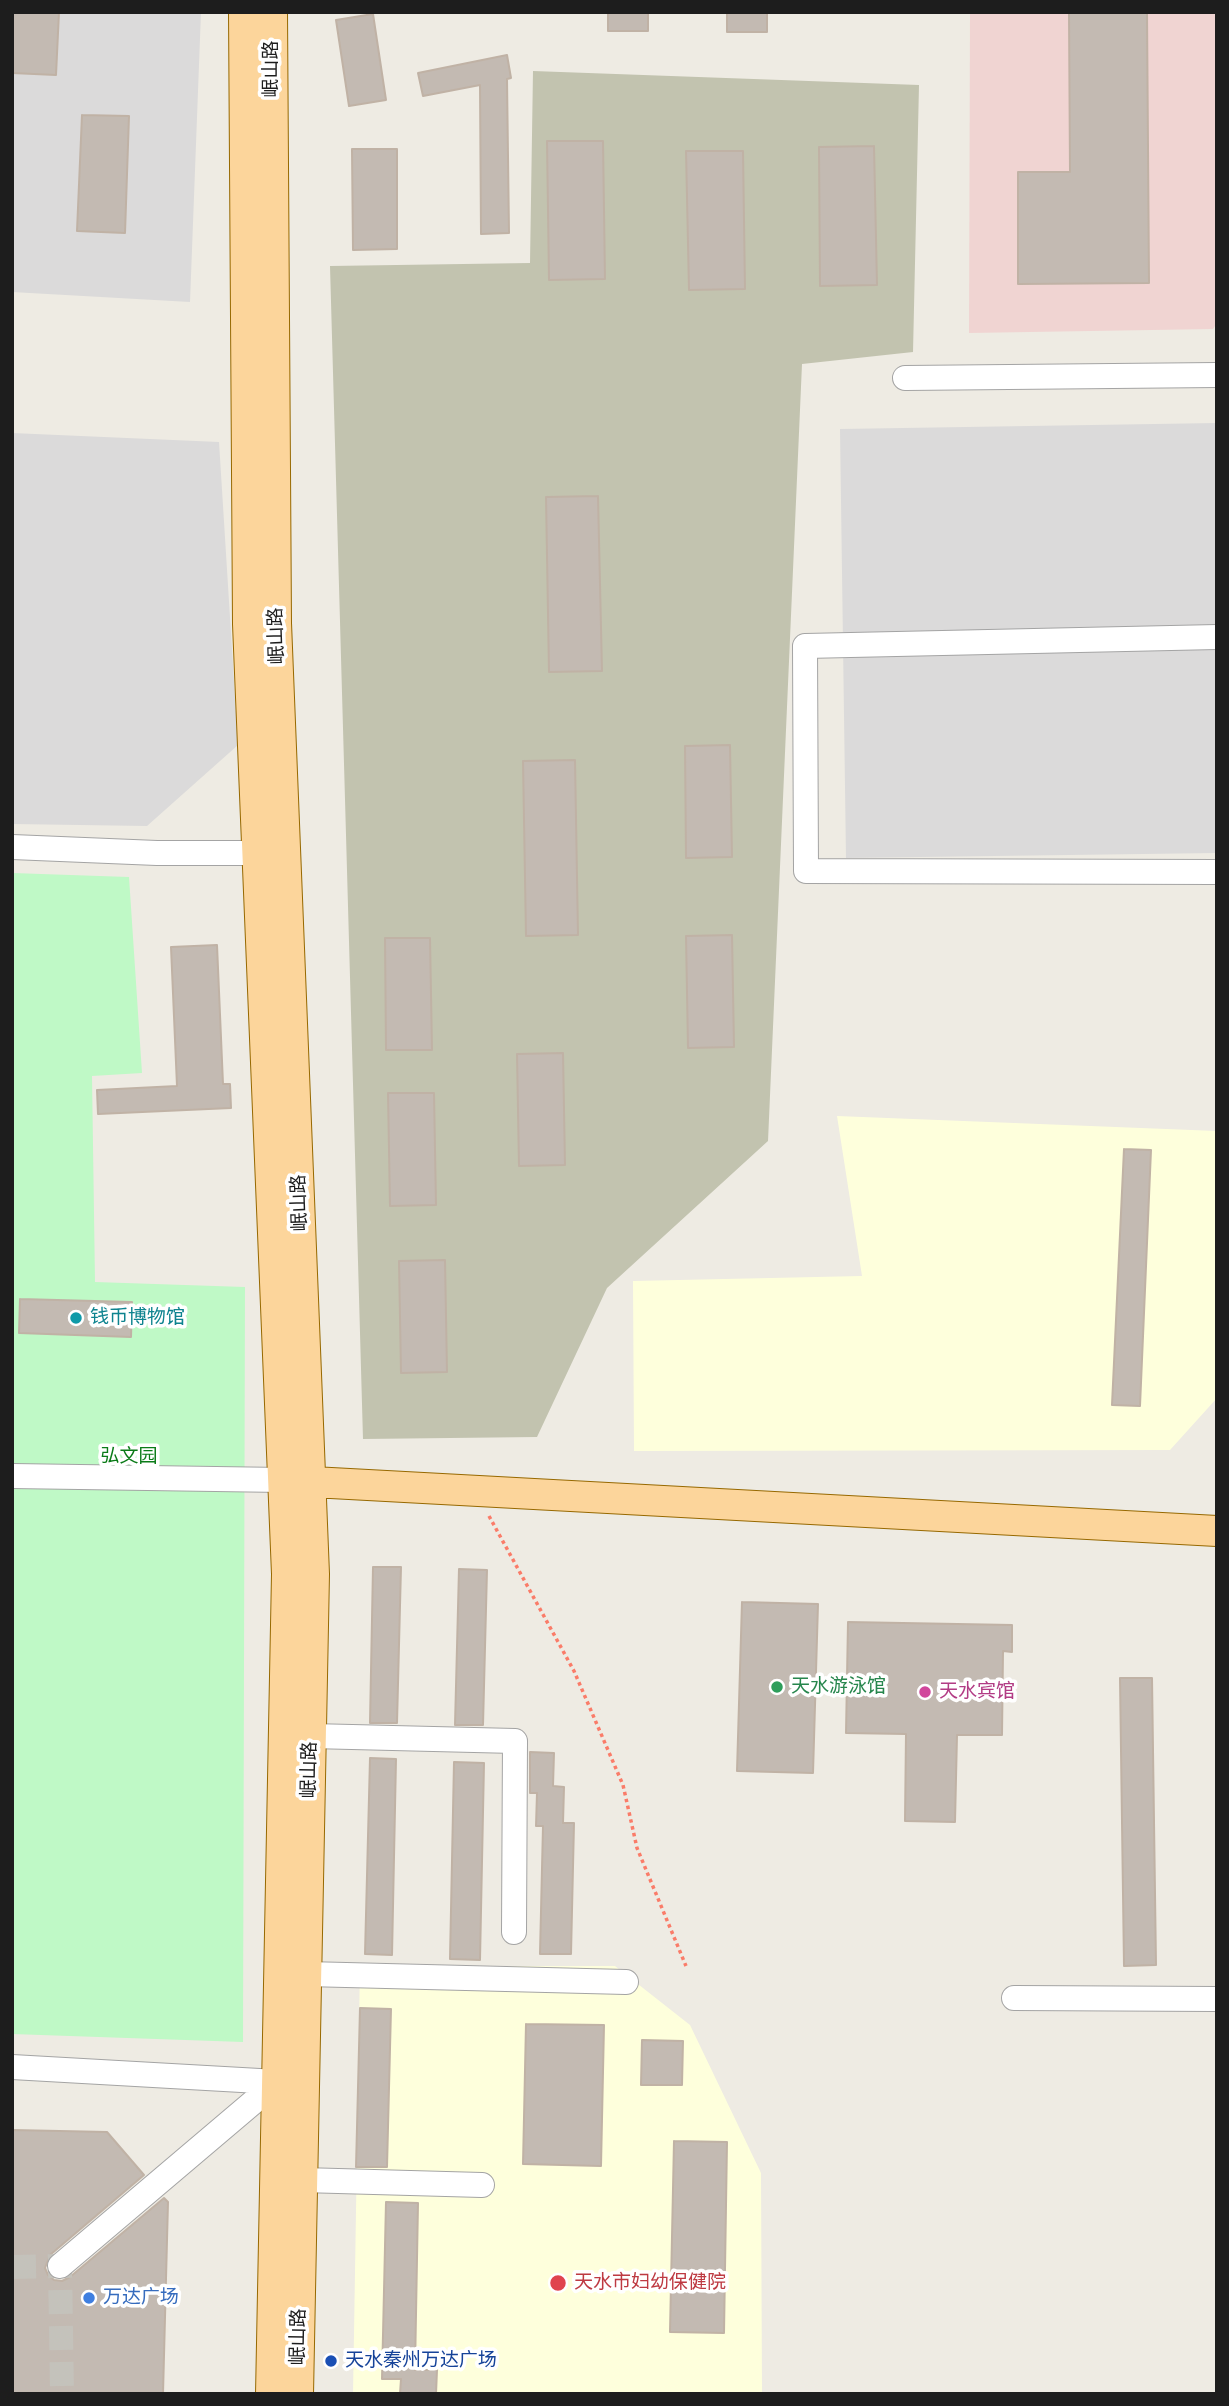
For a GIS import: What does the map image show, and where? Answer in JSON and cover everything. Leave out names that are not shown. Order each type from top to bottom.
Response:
[{"type":"main road","name":"岷山路","points":[[244,12],[248,624],[271,853],[297,1481],[314,1574],[298,2394]]},
{"type":"main road","name":"岷山路","points":[[271,853],[276,623],[272,12]]},
{"type":"main road","name":"岷山路","points":[[271,2394],[286,1574],[297,1481]]},
{"type":"main road","points":[[297,1481],[1217,1531]]},
{"type":"street","points":[[905,378],[1217,375]]},
{"type":"street","points":[[1217,637],[805,646],[806,871],[1217,872]]},
{"type":"street","points":[[12,847],[271,853]]},
{"type":"street","points":[[12,1476],[297,1481]]},
{"type":"street","points":[[311,1736],[515,1741],[514,1932]]},
{"type":"street","points":[[306,1974],[626,1982]]},
{"type":"street","points":[[1014,1998],[1217,1998]]},
{"type":"street","points":[[12,2067],[277,2082]]},
{"type":"street","points":[[60,2266],[277,2082]]},
{"type":"street","points":[[302,2180],[482,2185]]},
{"type":"path","points":[[475,1490],[574,1671],[623,1785],[637,1848],[686,1966]]},
{"type":"shaded area","points":[[12,12],[201,12],[190,302],[12,292]]},
{"type":"shaded area","points":[[970,12],[1217,12],[1217,323],[1213,329],[969,333]]},
{"type":"shaded area","points":[[533,71],[919,85],[913,352],[802,364],[768,1141],[607,1288],[537,1437],[363,1439],[330,266],[530,263]]},
{"type":"shaded area","points":[[1217,423],[1217,853],[846,858],[840,429]]},
{"type":"shaded area","points":[[12,433],[219,442],[238,745],[147,826],[12,824]]},
{"type":"shaded area","points":[[837,1116],[1217,1131],[1217,1398],[1170,1450],[634,1451],[633,1281],[862,1276]]},
{"type":"shaded area","name":"天水市妇幼保健院","points":[[360,1966],[615,1966],[690,2025],[761,2173],[762,2394],[353,2394]]},
{"type":"green space","name":"弘文园","points":[[12,873],[129,877],[142,1073],[92,1076],[95,1282],[245,1287],[243,2042],[12,2034]]},
{"type":"building","points":[[12,12],[59,12],[56,75],[12,73]]},
{"type":"building","points":[[608,12],[648,12],[648,31],[608,31]]},
{"type":"building","points":[[727,12],[767,12],[767,32],[727,32]]},
{"type":"building","points":[[1069,12],[1147,12],[1149,283],[1018,284],[1018,172],[1070,172]]},
{"type":"building","points":[[373,14],[386,100],[349,106],[336,20]]},
{"type":"building","points":[[507,55],[511,78],[507,79],[509,233],[481,234],[480,85],[423,96],[418,73]]},
{"type":"building","points":[[82,115],[129,116],[125,233],[77,231]]},
{"type":"building","points":[[547,141],[603,141],[605,279],[549,280]]},
{"type":"building","points":[[874,146],[877,285],[820,286],[819,147]]},
{"type":"building","points":[[352,149],[397,149],[397,249],[353,250]]},
{"type":"building","points":[[686,151],[743,151],[745,289],[689,290]]},
{"type":"building","points":[[598,496],[602,671],[549,672],[546,497]]},
{"type":"building","points":[[730,745],[732,857],[686,858],[685,746]]},
{"type":"building","points":[[575,760],[578,935],[526,936],[523,761]]},
{"type":"building","points":[[732,935],[734,1047],[688,1048],[686,936]]},
{"type":"building","points":[[385,938],[430,938],[432,1050],[386,1050]]},
{"type":"building","points":[[217,945],[223,1084],[230,1084],[231,1108],[98,1114],[97,1090],[177,1086],[171,947]]},
{"type":"building","points":[[563,1053],[565,1165],[519,1166],[517,1054]]},
{"type":"building","points":[[388,1093],[434,1093],[436,1205],[390,1206]]},
{"type":"building","points":[[1124,1149],[1151,1150],[1140,1406],[1112,1405]]},
{"type":"building","points":[[445,1260],[447,1372],[401,1373],[399,1261]]},
{"type":"building","name":"钱币博物馆","points":[[20,1299],[132,1302],[131,1337],[19,1333]]},
{"type":"building","points":[[373,1567],[401,1567],[397,1723],[370,1723]]},
{"type":"building","points":[[459,1569],[487,1570],[483,1725],[455,1725]]},
{"type":"building","name":"天水游泳馆","points":[[742,1602],[818,1604],[813,1773],[737,1771]]},
{"type":"building","name":"天水宾馆","points":[[848,1622],[1012,1625],[1012,1652],[1003,1651],[1002,1735],[957,1735],[955,1822],[905,1821],[906,1734],[846,1733]]},
{"type":"building","points":[[1120,1678],[1152,1678],[1156,1965],[1124,1966]]},
{"type":"building","points":[[530,1752],[554,1753],[553,1786],[564,1787],[563,1823],[574,1823],[571,1954],[540,1954],[543,1826],[536,1826],[537,1793],[530,1793]]},
{"type":"building","points":[[370,1758],[396,1759],[392,1955],[365,1954]]},
{"type":"building","points":[[454,1762],[484,1763],[480,1960],[450,1959]]},
{"type":"building","points":[[360,2008],[391,2009],[387,2167],[356,2167]]},
{"type":"building","points":[[526,2024],[604,2025],[601,2166],[523,2164]]},
{"type":"building","points":[[642,2040],[683,2041],[682,2085],[641,2085]]},
{"type":"building","name":"万达广场","points":[[12,2130],[107,2132],[144,2175],[50,2255],[45,2268],[54,2280],[62,2281],[70,2277],[164,2198],[168,2202],[163,2394],[12,2394]]},
{"type":"building","points":[[674,2141],[727,2142],[724,2333],[670,2332]]},
{"type":"building","points":[[386,2202],[418,2203],[415,2370],[437,2370],[436,2394],[400,2394],[401,2379],[382,2379]]},
{"type":"tunnel","points":[[12,2267],[60,2266],[62,2394]]},
{"type":"place","name":"钱币博物馆","points":[[76,1318]]},
{"type":"place","name":"天水游泳馆","points":[[777,1687]]},
{"type":"place","name":"天水宾馆","points":[[925,1692]]},
{"type":"place","name":"天水市妇幼保健院","points":[[558,2283]]},
{"type":"place","name":"万达广场","points":[[89,2298]]},
{"type":"place","name":"天水秦州万达广场","points":[[331,2361]]}]
